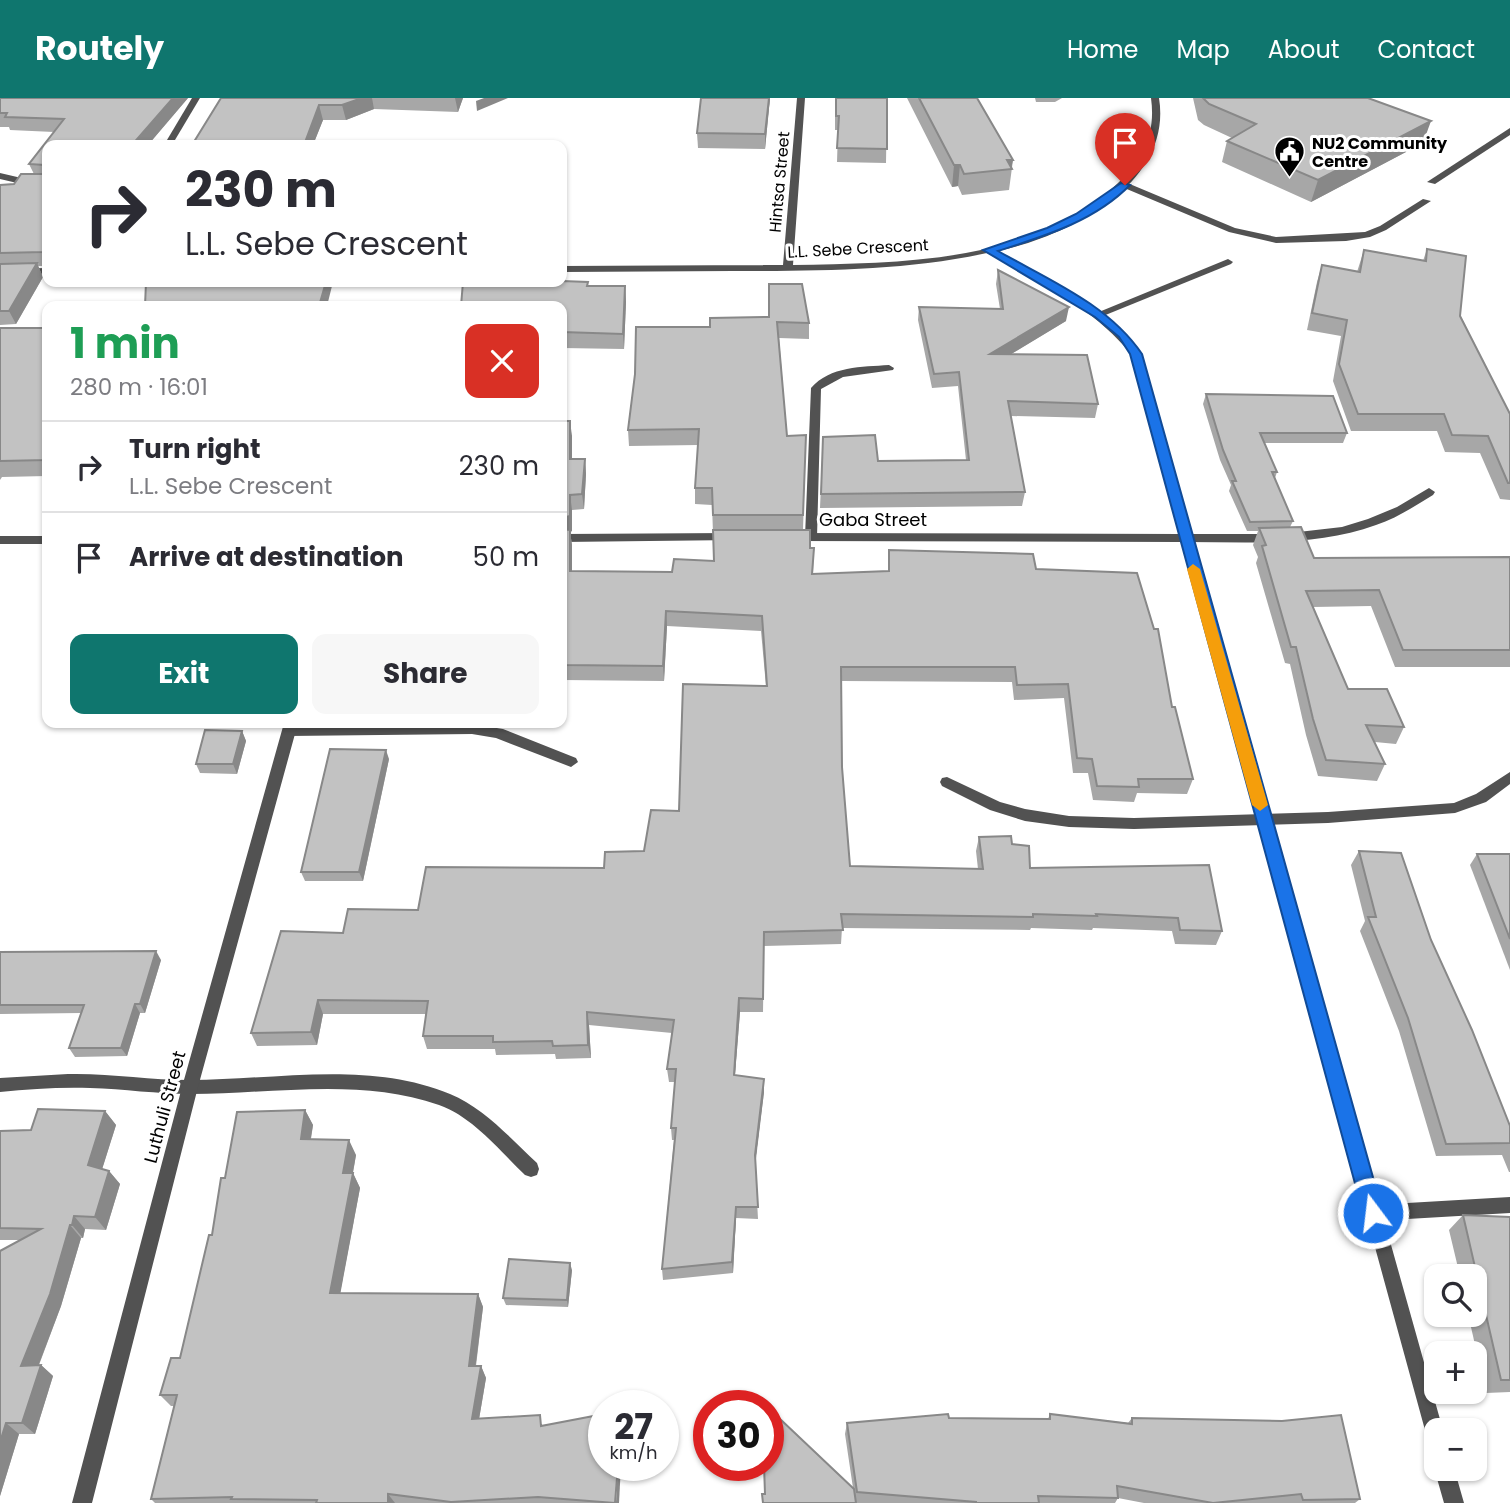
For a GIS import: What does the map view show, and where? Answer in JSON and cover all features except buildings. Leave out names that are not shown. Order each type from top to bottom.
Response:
[{"type":"street","points":[[171,140],[195,98]]},
{"type":"street","name":"Hintsa Street","points":[[788,268],[801,98]]},
{"type":"street","name":"L.L. Sebe Crescent","points":[[567,269],[892,265],[989,250],[1051,230],[1080,216],[1125,185],[1154,142],[1158,124],[1155,98]]},
{"type":"street","points":[[1432,181],[1510,131]]},
{"type":"street","points":[[0,176],[42,183]]},
{"type":"street","points":[[1125,185],[1232,230],[1276,240],[1346,239],[1367,235],[1426,201]]},
{"type":"street","points":[[989,250],[1099,314],[1123,335],[1136,354],[1431,1418]]},
{"type":"street","points":[[1099,314],[1228,262]]},
{"type":"street","points":[[0,272],[42,271]]},
{"type":"street","points":[[811,537],[816,388],[834,375],[889,368]]},
{"type":"street","name":"Gaba Street","points":[[783,537],[1185,538],[1324,535],[1363,527],[1388,517],[1429,492]]},
{"type":"street","points":[[567,538],[742,537]]},
{"type":"street","points":[[0,540],[42,540]]},
{"type":"street","name":"Luthuli Street","points":[[82,1503],[190,1087],[290,728]]},
{"type":"street","points":[[381,728],[472,729],[498,733],[571,762]]},
{"type":"street","points":[[947,782],[986,802],[1022,815],[1061,822],[1103,824],[1264,820],[1455,808],[1480,798],[1510,778]]},
{"type":"street","points":[[0,1085],[39,1081],[89,1081],[190,1087],[362,1083],[411,1088],[448,1101],[480,1123],[531,1169]]},
{"type":"street","points":[[1373,1213],[1510,1205]]},
{"type":"street","points":[[1448,1481],[1454,1503]]},
{"type":"slow traffic","points":[[1193,569],[1260,805]]},
{"type":"place","name":"NU2 Community Centre","points":[[1289,179]]},
{"type":"route","points":[[1125,185],[1080,216],[1051,230],[989,250],[1099,314],[1123,335],[1136,354],[1373,1213]]}]
